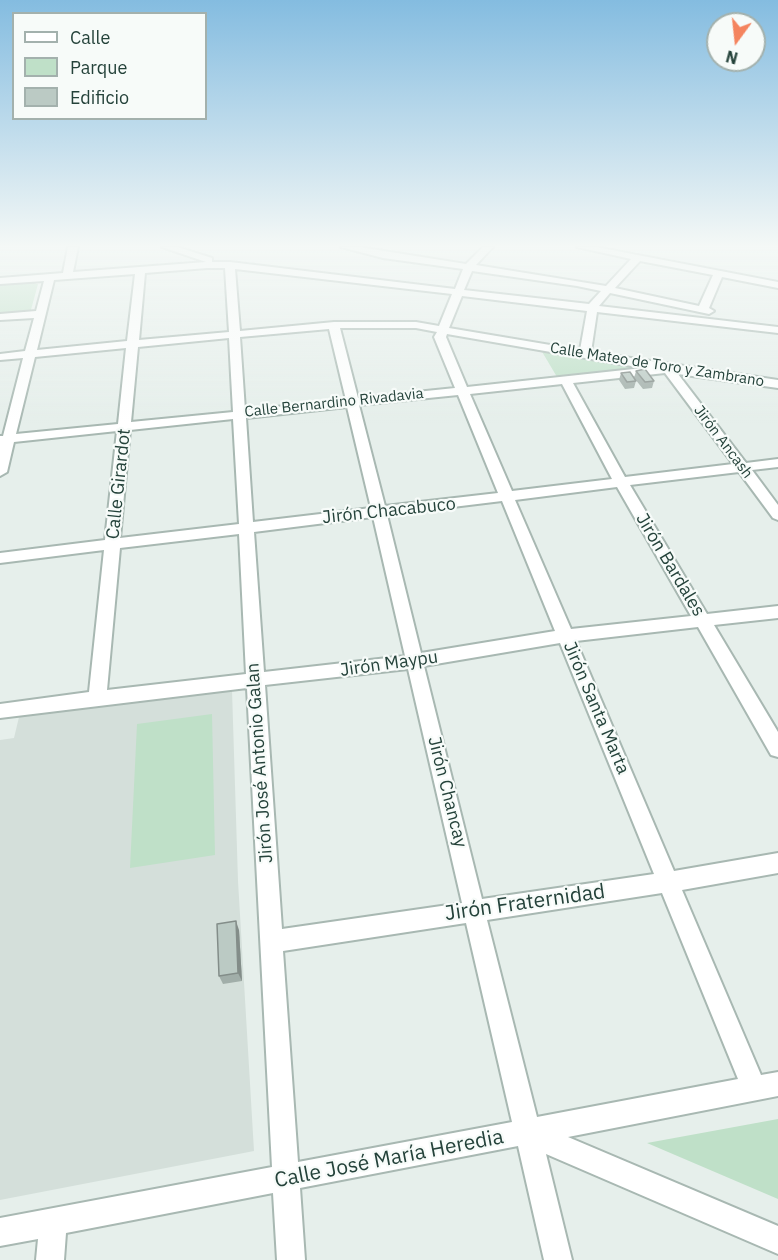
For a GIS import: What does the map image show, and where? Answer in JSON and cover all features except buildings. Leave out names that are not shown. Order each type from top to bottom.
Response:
[{"type":"street","points":[[0,472],[4,440],[30,355],[41,306]]},
{"type":"street","name":"Calle Girardot","points":[[97,698],[137,306]]},
{"type":"street","name":"Jirón José Antonio Galan","points":[[232,306],[291,1260]]},
{"type":"street","points":[[442,333],[453,306]]},
{"type":"street","points":[[585,354],[593,306],[778,330]]},
{"type":"street","points":[[686,306],[703,309],[756,327]]},
{"type":"street","points":[[0,317],[39,314]]},
{"type":"street","name":"Calle Mateo de Toro y Zambrano","points":[[0,357],[334,325],[416,325],[442,333],[778,384]]},
{"type":"street","name":"Jirón Chancay","points":[[334,325],[381,512],[558,1260]]},
{"type":"street","name":"Jirón Santa Marta","points":[[442,333],[506,498],[669,882],[766,1087]]},
{"type":"street","name":"Calle Bernardino Rivadavia","points":[[4,440],[239,413],[668,369]]},
{"type":"street","name":"Jirón Ancash","points":[[668,369],[778,515]]},
{"type":"street","name":"Jirón Bardales","points":[[565,379],[621,482],[778,749]]},
{"type":"street","name":"Jirón Chacabuco","points":[[0,558],[778,463]]},
{"type":"street","name":"Jirón Maypu","points":[[0,711],[416,661],[566,636],[778,612]]},
{"type":"street","name":"Jirón Fraternidad","points":[[271,942],[669,882],[778,863]]},
{"type":"street","name":"Calle José María Heredia","points":[[0,1232],[766,1087]]},
{"type":"street","points":[[528,1133],[778,1240]]},
{"type":"street","points":[[50,1260],[53,1222]]},
{"type":"shaded area","points":[[232,690],[238,881],[254,1151],[0,1200],[0,740],[14,738],[19,717]]},
{"type":"green space","points":[[0,306],[32,306],[31,310],[0,315]]},
{"type":"green space","points":[[541,350],[668,369],[557,377]]},
{"type":"green space","points":[[212,714],[215,855],[130,868],[137,724]]},
{"type":"green space","points":[[778,1119],[778,1199],[647,1143]]}]
